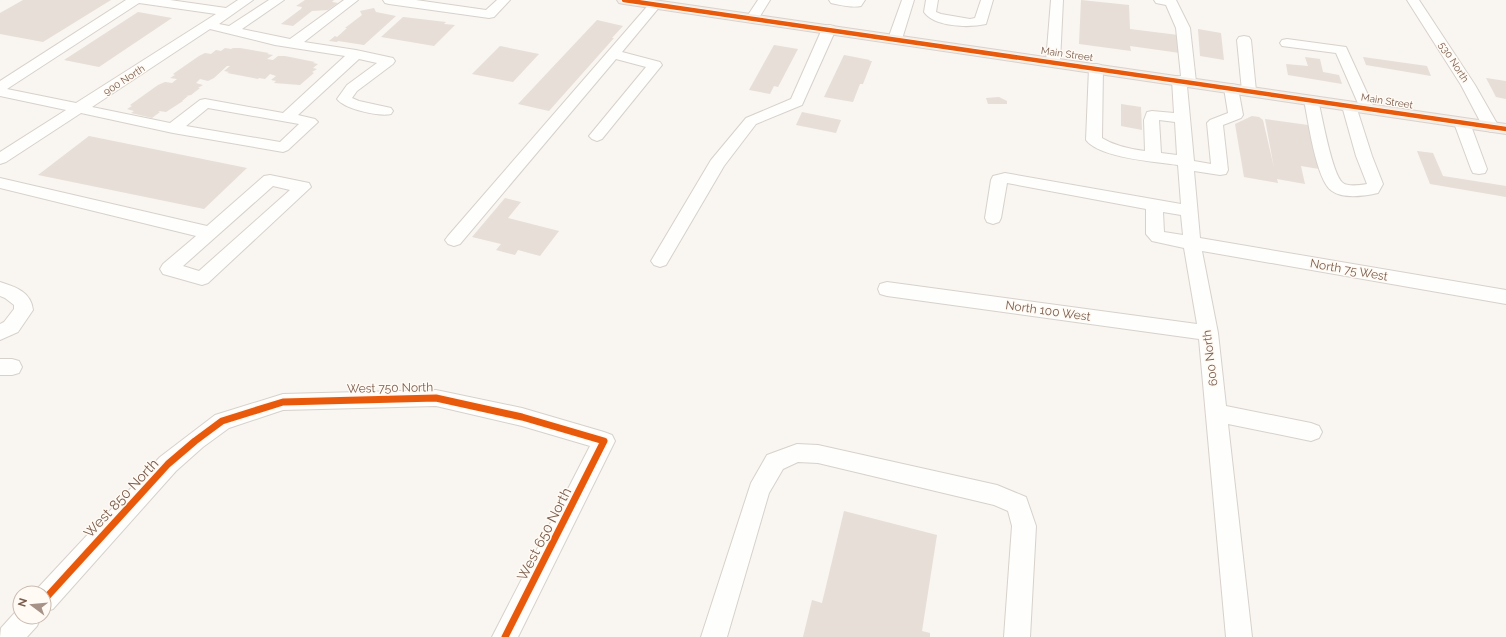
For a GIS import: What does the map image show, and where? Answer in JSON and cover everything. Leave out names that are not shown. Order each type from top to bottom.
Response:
[{"type":"main road","name":"Main Street","points":[[624,0],[1498,128]]},
{"type":"street","points":[[0,87],[135,0]]},
{"type":"street","points":[[143,0],[229,12]]},
{"type":"street","name":"900 North","points":[[0,159],[82,108],[247,0]]},
{"type":"street","points":[[232,30],[278,0]]},
{"type":"street","points":[[292,44],[352,0]]},
{"type":"street","points":[[398,1],[489,14],[504,0]]},
{"type":"street","points":[[752,18],[764,0]]},
{"type":"street","points":[[835,0],[858,3],[859,0]]},
{"type":"street","points":[[895,39],[908,0]]},
{"type":"street","points":[[932,0],[930,12],[932,15],[943,19],[974,23],[981,21],[987,0]]},
{"type":"street","points":[[1053,62],[1057,0]]},
{"type":"street","name":"600 North","points":[[1160,0],[1171,2],[1183,28],[1184,81],[1182,118],[1192,243],[1208,333],[1239,637]]},
{"type":"street","name":"530 North","points":[[1413,0],[1468,85],[1498,128]]},
{"type":"street","points":[[454,240],[613,54],[652,3]]},
{"type":"street","points":[[208,25],[292,44],[388,60],[352,88],[344,99],[355,104],[386,111]]},
{"type":"street","points":[[660,261],[717,164],[751,121],[797,102],[829,29]]},
{"type":"street","points":[[1244,40],[1249,91]]},
{"type":"street","points":[[1287,43],[1341,50],[1367,108]]},
{"type":"street","points":[[287,117],[356,54]]},
{"type":"street","points":[[597,136],[654,65],[613,54]]},
{"type":"street","points":[[1096,68],[1094,140],[1100,145],[1220,170],[1215,123],[1236,115],[1231,88]]},
{"type":"street","points":[[0,92],[173,128],[283,147],[310,122],[205,102],[173,128]]},
{"type":"street","points":[[1311,100],[1327,168],[1334,184],[1338,188],[1352,190],[1372,189],[1375,184],[1364,156],[1349,106]]},
{"type":"street","points":[[1153,156],[1152,115],[1182,118]]},
{"type":"street","points":[[1462,123],[1479,169]]},
{"type":"street","points":[[993,218],[999,180],[1005,178],[1190,211]]},
{"type":"street","points":[[270,180],[303,187],[202,278],[169,269],[210,233],[270,180]]},
{"type":"street","points":[[0,183],[210,233]]},
{"type":"street","name":"North 75 West","points":[[1154,205],[1155,234],[1158,237],[1506,297]]},
{"type":"street","points":[[0,289],[12,293],[18,297],[23,302],[24,310],[11,327],[0,333]]},
{"type":"street","name":"North 100 West","points":[[887,290],[1208,333]]},
{"type":"street","name":"West 750 North","points":[[222,421],[283,402],[436,398],[522,417],[604,441]]},
{"type":"street","points":[[1217,413],[1311,432]]},
{"type":"street","name":"West 850 North","points":[[52,591],[168,464],[222,421]]},
{"type":"street","name":"West 650 North","points":[[505,637],[604,441]]},
{"type":"street","points":[[714,637],[760,490],[775,462],[797,453],[818,454],[997,495],[1018,504],[1024,526],[1017,637]]},
{"type":"street","points":[[10,637],[21,625]]},
{"type":"building","points":[[23,0],[111,0],[43,42],[0,34],[0,13]]},
{"type":"building","points":[[305,0],[334,0],[332,2],[338,3],[328,10],[312,11],[293,26],[281,24],[301,9],[302,7],[296,6]]},
{"type":"building","points":[[1081,0],[1129,5],[1130,29],[1178,35],[1180,53],[1130,46],[1131,51],[1079,44]]},
{"type":"building","points":[[374,8],[376,12],[396,16],[364,45],[329,41],[335,36],[337,37],[347,28],[345,28],[362,15],[360,11]]},
{"type":"building","points":[[138,12],[172,18],[99,67],[64,60]]},
{"type":"building","points":[[403,17],[446,22],[444,24],[455,25],[434,46],[381,37]]},
{"type":"building","points":[[597,20],[623,26],[549,111],[518,104]]},
{"type":"building","points":[[1198,29],[1221,33],[1224,60],[1200,56]]},
{"type":"building","points":[[774,45],[798,49],[778,87],[774,86],[770,94],[749,90]]},
{"type":"building","points":[[500,46],[539,54],[513,82],[472,74]]},
{"type":"building","points":[[225,48],[240,48],[269,53],[267,54],[273,55],[267,59],[273,60],[278,56],[285,56],[315,62],[313,63],[318,64],[313,68],[317,69],[312,72],[314,73],[300,85],[274,83],[276,81],[271,80],[276,76],[270,74],[265,79],[258,79],[227,73],[229,72],[224,71],[230,66],[227,66],[214,78],[208,81],[200,79],[196,83],[203,85],[198,88],[200,88],[191,95],[186,96],[188,96],[183,101],[166,112],[158,111],[160,112],[152,118],[131,113],[134,111],[127,109],[132,106],[130,105],[158,85],[165,82],[172,83],[177,79],[170,78],[175,75],[173,74],[199,56],[205,53],[211,54],[216,50],[221,51]]},
{"type":"building","points":[[844,55],[872,61],[863,84],[860,84],[853,102],[824,97]]},
{"type":"building","points":[[1305,57],[1320,59],[1323,72],[1339,75],[1342,84],[1288,75],[1286,64],[1308,66]]},
{"type":"building","points":[[1363,57],[1427,66],[1431,76],[1366,65]]},
{"type":"building","points":[[1486,78],[1506,81],[1506,99],[1496,97]]},
{"type":"building","points":[[999,97],[1007,101],[1007,104],[988,104],[986,98]]},
{"type":"building","points":[[1121,104],[1141,107],[1142,130],[1121,126]]},
{"type":"building","points":[[802,112],[841,120],[836,133],[796,125]]},
{"type":"building","points":[[1252,116],[1259,117],[1263,120],[1274,168],[1265,119],[1308,125],[1319,169],[1301,166],[1305,184],[1277,179],[1278,183],[1244,177],[1235,124]]},
{"type":"building","points":[[89,136],[247,168],[204,209],[38,175]]},
{"type":"building","points":[[1417,151],[1433,153],[1443,176],[1506,186],[1506,197],[1430,184]]},
{"type":"building","points":[[505,198],[521,202],[508,218],[559,231],[540,256],[518,250],[515,255],[496,250],[501,244],[472,237]]},
{"type":"building","points":[[844,511],[937,535],[922,631],[930,633],[930,637],[803,637],[812,600],[822,603]]},
{"type":"cycle path","points":[[624,0],[1506,129]]},
{"type":"cycle path","points":[[52,591],[168,464],[222,421],[283,402],[436,398],[522,417],[604,441],[505,637]]}]
